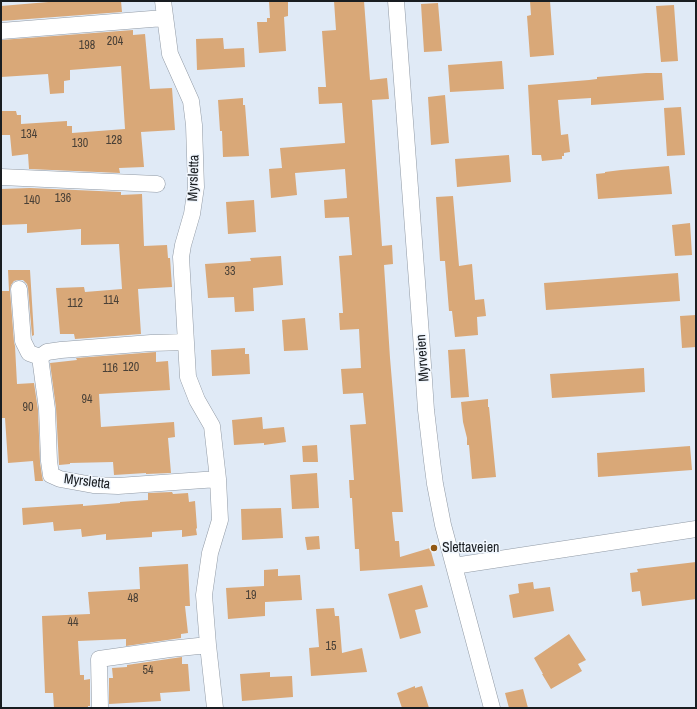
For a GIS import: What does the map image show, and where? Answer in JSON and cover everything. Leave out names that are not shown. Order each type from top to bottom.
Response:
[{"type":"street","name":"Myrsletta","points":[[163,1],[164,18],[170,54],[191,101],[194,125],[196,187],[192,214],[181,257],[188,377],[197,400],[212,426],[218,479],[220,520],[210,553],[204,595],[215,708]]},
{"type":"street","name":"Myrveien","points":[[396,1],[432,461],[443,525],[492,708]]},
{"type":"street","points":[[1,31],[164,18]]},
{"type":"street","points":[[1,177],[157,184]]},
{"type":"street","points":[[18,289],[23,341],[29,353],[40,357],[48,352],[61,350],[151,342],[186,342]]},
{"type":"street","name":"Myrsletta","points":[[40,357],[47,409],[51,475],[60,479],[87,484],[118,486],[218,479]]},
{"type":"street","points":[[454,566],[696,529]]},
{"type":"street","points":[[100,708],[100,659],[170,649],[208,646]]},
{"type":"building","points":[[60,1],[121,1],[122,12],[1,21],[1,6]]},
{"type":"building","points":[[269,1],[288,1],[288,16],[284,17],[286,51],[259,53],[257,22],[267,22],[267,18],[270,18]]},
{"type":"building","points":[[334,1],[364,1],[370,80],[387,78],[389,99],[372,100],[382,246],[392,245],[393,264],[384,265],[403,512],[392,512],[395,541],[399,541],[400,557],[430,548],[435,566],[360,571],[359,549],[355,549],[352,498],[350,498],[349,480],[354,480],[350,425],[366,424],[363,393],[343,394],[341,369],[361,368],[359,329],[340,330],[339,313],[343,313],[339,256],[352,255],[349,217],[325,218],[324,200],[347,198],[345,169],[295,173],[297,195],[271,198],[269,169],[282,168],[280,148],[345,143],[342,103],[319,104],[318,87],[326,87],[322,31],[336,30]]},
{"type":"building","points":[[530,1],[550,1],[554,55],[530,57],[527,16],[531,15]]},
{"type":"building","points":[[438,3],[442,51],[424,52],[421,4]]},
{"type":"building","points":[[674,5],[678,61],[661,62],[656,6]]},
{"type":"building","points":[[133,30],[133,35],[145,34],[150,89],[172,88],[175,130],[141,132],[144,167],[119,168],[120,173],[29,169],[28,154],[12,156],[10,135],[1,135],[1,111],[16,111],[17,115],[21,115],[21,124],[67,121],[67,126],[72,126],[72,133],[125,129],[121,66],[70,70],[70,80],[64,81],[64,93],[50,94],[48,74],[1,77],[1,40]]},
{"type":"building","points":[[223,38],[224,49],[244,48],[245,67],[197,70],[196,39]]},
{"type":"building","points":[[502,61],[504,89],[450,92],[448,65]]},
{"type":"building","points":[[646,73],[662,73],[664,100],[591,105],[591,98],[558,100],[561,135],[568,134],[570,152],[564,153],[562,159],[542,161],[541,155],[532,155],[528,85]]},
{"type":"building","points":[[445,95],[449,143],[431,145],[428,97]]},
{"type":"building","points":[[243,98],[243,105],[245,105],[249,156],[223,157],[222,131],[220,131],[218,100]]},
{"type":"building","points":[[681,107],[685,155],[667,156],[664,108]]},
{"type":"building","points":[[509,155],[511,182],[457,187],[455,159]]},
{"type":"building","points":[[669,166],[672,194],[598,199],[596,174],[621,170]]},
{"type":"building","points":[[30,188],[121,192],[121,195],[142,194],[144,246],[167,245],[168,258],[170,258],[172,287],[138,289],[141,334],[75,339],[74,334],[60,334],[56,288],[84,287],[85,292],[122,289],[119,244],[81,245],[81,229],[27,233],[27,224],[1,225],[1,189]]},
{"type":"building","points":[[453,196],[459,266],[472,264],[475,300],[484,299],[486,316],[477,317],[478,335],[455,337],[452,311],[449,311],[445,261],[440,261],[436,197]]},
{"type":"building","points":[[254,200],[256,232],[228,234],[226,202]]},
{"type":"building","points":[[690,223],[692,255],[675,256],[672,225]]},
{"type":"building","points":[[281,256],[283,285],[253,288],[254,311],[235,312],[234,297],[208,298],[205,264],[251,261],[250,258]]},
{"type":"building","points":[[8,270],[30,270],[34,335],[32,336],[27,284],[23,280],[14,281],[10,290],[17,384],[34,383],[38,410],[40,462],[43,481],[35,481],[33,461],[8,463],[5,418],[1,418],[1,291],[9,291]]},
{"type":"building","points":[[678,273],[680,301],[546,310],[544,283]]},
{"type":"building","points":[[696,315],[696,347],[682,348],[680,316]]},
{"type":"building","points":[[305,318],[308,350],[284,351],[282,320]]},
{"type":"building","points":[[245,348],[245,354],[249,354],[250,374],[212,376],[211,350]]},
{"type":"building","points":[[465,349],[469,397],[451,398],[448,350]]},
{"type":"building","points":[[156,352],[156,362],[168,361],[170,390],[99,394],[101,427],[174,422],[175,437],[168,438],[171,473],[114,475],[113,462],[70,463],[59,465],[56,408],[50,363],[77,360],[76,358]]},
{"type":"building","points":[[644,368],[645,392],[552,398],[550,374]]},
{"type":"building","points":[[488,399],[496,477],[472,479],[469,445],[467,445],[461,402]]},
{"type":"building","points":[[262,417],[263,429],[284,427],[286,442],[264,445],[264,443],[234,445],[232,420]]},
{"type":"building","points":[[317,445],[318,462],[303,462],[302,446]]},
{"type":"building","points":[[690,446],[692,470],[598,477],[597,453]]},
{"type":"building","points":[[317,473],[319,508],[292,509],[290,475]]},
{"type":"building","points":[[172,492],[173,494],[188,493],[189,502],[195,501],[197,535],[182,537],[182,530],[152,532],[152,537],[106,540],[106,534],[82,537],[81,529],[54,531],[53,522],[23,525],[22,508],[120,503],[148,500],[148,493]]},
{"type":"building","points":[[281,508],[283,538],[242,540],[241,509]]},
{"type":"building","points":[[319,536],[320,549],[307,550],[305,537]]},
{"type":"building","points":[[696,562],[696,599],[642,606],[640,591],[632,592],[630,573],[638,572],[637,569]]},
{"type":"building","points":[[188,564],[190,606],[185,606],[188,633],[181,634],[181,638],[126,646],[126,639],[78,641],[80,675],[84,675],[84,680],[90,679],[90,706],[88,706],[88,708],[54,708],[53,693],[45,693],[42,616],[90,614],[88,592],[140,589],[139,567]]},
{"type":"building","points":[[278,569],[278,576],[300,575],[302,600],[265,602],[265,616],[228,619],[226,588],[264,586],[264,570]]},
{"type":"building","points":[[533,582],[534,589],[550,587],[554,611],[513,618],[509,595],[519,593],[518,584]]},
{"type":"building","points":[[422,585],[428,607],[415,610],[421,633],[400,639],[388,594]]},
{"type":"building","points":[[334,608],[335,616],[339,616],[342,653],[362,648],[367,672],[311,676],[309,648],[319,647],[316,609]]},
{"type":"building","points":[[569,634],[586,660],[578,664],[582,671],[551,689],[534,658]]},
{"type":"building","points":[[182,657],[182,664],[188,664],[190,691],[160,693],[161,701],[109,704],[109,678],[113,678],[112,668],[127,667],[127,665]]},
{"type":"building","points":[[270,672],[270,677],[292,676],[293,697],[242,701],[240,674]]},
{"type":"building","points":[[415,686],[415,688],[422,686],[429,708],[402,708],[397,693]]},
{"type":"building","points":[[523,689],[528,708],[509,708],[505,693]]},
{"type":"place","name":"Slettaveien","points":[[434,548]]}]
